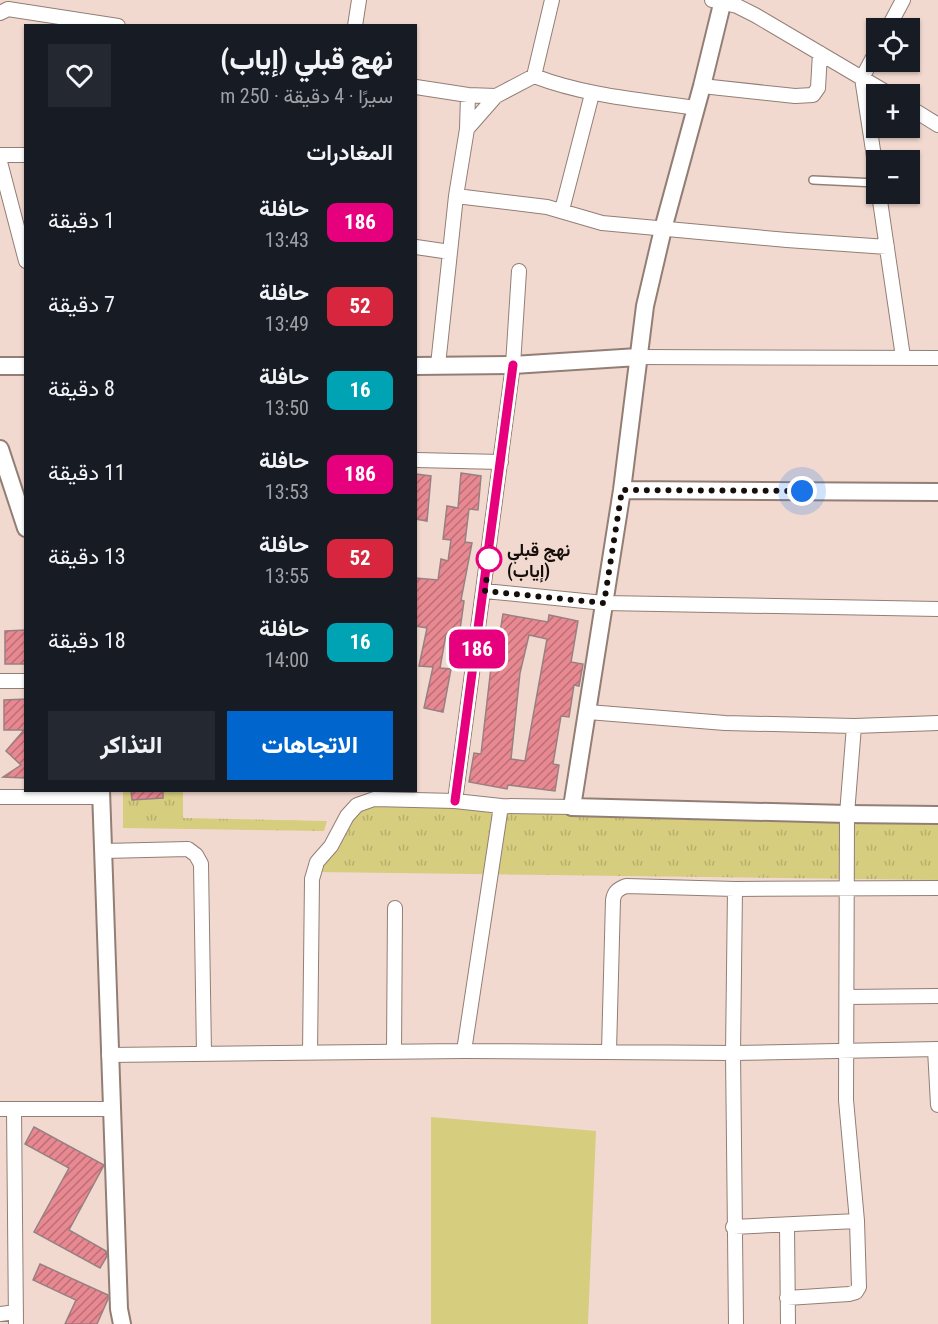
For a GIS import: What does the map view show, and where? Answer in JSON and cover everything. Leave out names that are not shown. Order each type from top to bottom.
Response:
[{"type":"street","points":[[355,24],[359,0]]},
{"type":"street","points":[[534,76],[552,0]]},
{"type":"street","points":[[893,18],[903,0]]},
{"type":"street","points":[[572,807],[622,490],[645,306],[663,229],[702,86],[719,1],[737,6],[755,15],[872,84]]},
{"type":"street","points":[[0,13],[8,9],[89,23]]},
{"type":"street","points":[[702,86],[795,96],[813,95],[818,88],[820,53]]},
{"type":"street","points":[[866,71],[862,78],[873,150]]},
{"type":"street","points":[[467,129],[496,96],[534,76],[592,94],[696,108]]},
{"type":"street","points":[[417,87],[468,95],[496,96]]},
{"type":"street","points":[[562,210],[592,94]]},
{"type":"street","points":[[438,365],[456,196],[467,129],[468,95]]},
{"type":"street","points":[[920,113],[938,124]]},
{"type":"street","points":[[0,155],[24,155]]},
{"type":"street","points":[[0,162],[24,253]]},
{"type":"street","points":[[456,196],[562,210],[602,223],[887,247]]},
{"type":"street","points":[[881,204],[903,357]]},
{"type":"street","points":[[417,247],[450,252]]},
{"type":"street","points":[[455,801],[485,591],[513,365],[519,271]]},
{"type":"street","points":[[417,366],[513,365],[638,357],[938,358]]},
{"type":"street","points":[[0,366],[24,366]]},
{"type":"street","points":[[1,457],[24,522]]},
{"type":"street","points":[[417,459],[501,462]]},
{"type":"street","points":[[622,490],[938,492]]},
{"type":"street","points":[[485,591],[604,603],[938,609]]},
{"type":"street","points":[[0,681],[24,681]]},
{"type":"street","points":[[588,712],[725,723],[854,726],[938,723]]},
{"type":"street","points":[[787,1298],[849,1294],[856,1292],[860,1280],[846,1100],[847,814],[854,726]]},
{"type":"street","points":[[0,797],[102,794],[111,1109],[119,1309],[122,1324]]},
{"type":"street","points":[[310,1053],[310,895],[312,879],[317,862],[331,846],[347,816],[357,805],[374,799],[455,801],[501,806],[938,815]]},
{"type":"street","points":[[464,1051],[501,806]]},
{"type":"street","points":[[105,851],[188,849],[196,855],[201,864],[204,1054]]},
{"type":"street","points":[[609,1051],[613,900],[616,891],[626,886],[735,889],[938,888]]},
{"type":"street","points":[[735,889],[733,1227],[736,1324]]},
{"type":"street","points":[[394,1052],[395,908]]},
{"type":"street","points":[[847,997],[938,996]]},
{"type":"street","points":[[109,1055],[464,1051],[733,1053],[937,1049],[938,1105]]},
{"type":"street","points":[[0,1314],[16,1318],[15,1230],[7,1109],[111,1109]]},
{"type":"street","points":[[733,1227],[857,1221]]},
{"type":"street","points":[[787,1226],[788,1324]]},
{"type":"street","points":[[0,1230],[15,1230]]},
{"type":"lane","points":[[813,180],[866,183]]},
{"type":"green space","points":[[123,792],[183,792],[183,818],[327,821],[324,831],[123,828]]},
{"type":"green space","points":[[370,806],[938,816],[938,880],[316,872],[358,812]]},
{"type":"green space","points":[[431,1117],[596,1131],[588,1324],[431,1324]]},
{"type":"building","points":[[461,473],[481,476],[478,510],[469,509],[465,542],[472,543],[461,600],[464,601],[459,637],[446,634],[440,668],[451,669],[443,712],[424,708],[433,667],[419,666],[427,628],[417,626],[417,578],[438,580],[441,559],[448,561],[451,540],[443,539],[447,506],[458,508]]},
{"type":"building","points":[[417,474],[431,476],[427,521],[417,519]]},
{"type":"building","points":[[503,614],[548,622],[549,615],[578,621],[571,662],[583,664],[579,686],[574,685],[569,717],[561,716],[553,764],[559,765],[555,791],[508,785],[507,789],[469,782],[474,753],[481,754],[493,650],[497,650]],"holes":[[[529,635],[547,639],[525,761],[511,759],[520,673]]]},
{"type":"building","points":[[24,630],[24,664],[5,664],[5,631]]},
{"type":"building","points":[[24,699],[24,730],[4,730],[4,700]]},
{"type":"building","points":[[24,730],[24,778],[3,777],[21,765],[6,751]]},
{"type":"building","points":[[131,792],[163,792],[163,798],[132,800]]},
{"type":"building","points":[[34,1127],[104,1165],[69,1230],[106,1251],[107,1256],[100,1268],[34,1232],[69,1168],[25,1144]]},
{"type":"building","points":[[40,1264],[108,1295],[97,1324],[65,1324],[76,1300],[33,1280]]},
{"type":"bus line","name":"186","points":[[455,801],[485,591],[513,365]]},
{"type":"place","name":"نهج قبلي (إياب)","points":[[489,559]]},
{"type":"route","points":[[489,559],[490,548],[485,591],[604,603],[622,490],[802,491]]}]
